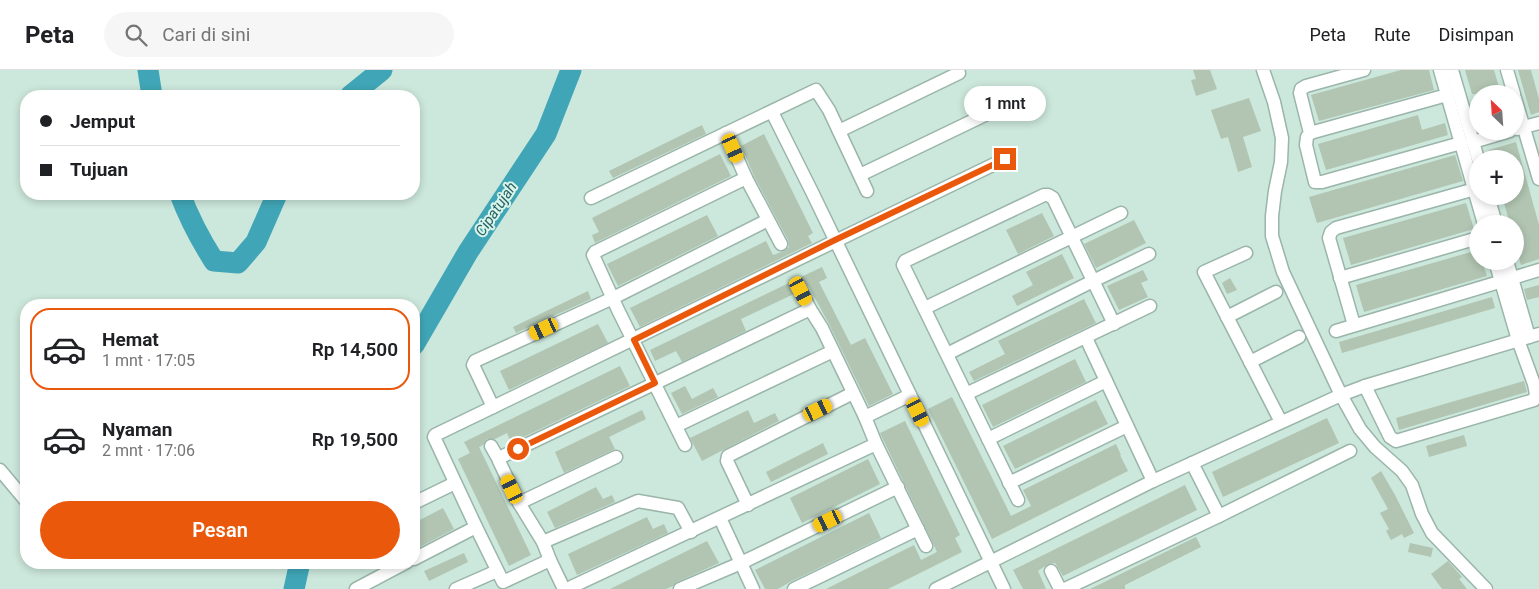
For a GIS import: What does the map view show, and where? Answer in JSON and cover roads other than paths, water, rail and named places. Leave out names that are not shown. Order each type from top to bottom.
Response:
[{"type":"street","points":[[1263,70],[1274,102],[1282,138],[1281,162],[1272,216],[1272,236],[1283,272],[1341,394],[1360,429],[1375,447],[1402,471],[1412,486],[1422,514],[1432,533],[1486,589]]},
{"type":"street","points":[[1310,133],[1300,93],[1301,89],[1364,70]]},
{"type":"street","points":[[1440,70],[1447,95],[1472,150]]},
{"type":"street","points":[[1452,70],[1469,154]]},
{"type":"street","points":[[1507,70],[1511,85]]},
{"type":"street","points":[[838,131],[959,73]]},
{"type":"street","points":[[592,198],[816,90],[829,110],[867,191]]},
{"type":"street","points":[[1447,95],[1310,133],[1307,137],[1306,145],[1315,182],[1318,183],[1475,140]]},
{"type":"street","points":[[772,112],[1004,589]]},
{"type":"street","points":[[860,175],[991,112]]},
{"type":"street","points":[[1524,128],[1539,123]]},
{"type":"street","points":[[726,133],[746,178],[781,244]]},
{"type":"street","points":[[1523,140],[1539,179]]},
{"type":"street","points":[[502,581],[434,435],[634,340],[835,240],[1005,159]]},
{"type":"street","points":[[685,445],[612,298],[594,258],[595,252],[746,178]]},
{"type":"street","points":[[1354,325],[1329,238],[1331,232],[1336,228],[1469,191]]},
{"type":"street","points":[[1018,500],[903,264],[909,259],[1046,195],[1052,198],[1114,324]]},
{"type":"street","points":[[925,308],[1122,213]]},
{"type":"street","points":[[493,407],[473,365],[475,361],[612,298],[768,220]]},
{"type":"street","points":[[1340,278],[1469,241]]},
{"type":"street","points":[[1246,253],[1204,272],[1281,422]]},
{"type":"street","points":[[947,354],[1150,254]]},
{"type":"street","points":[[1365,386],[1390,437],[1396,441],[1534,400],[1536,394],[1529,337],[1500,270]]},
{"type":"street","points":[[1506,280],[1507,270]]},
{"type":"street","points":[[1336,331],[1539,270]]},
{"type":"street","points":[[801,291],[854,393],[876,444],[926,546]]},
{"type":"street","points":[[1227,317],[1276,292]]},
{"type":"street","points":[[966,394],[1150,306]]},
{"type":"street","points":[[499,460],[501,457],[810,309]]},
{"type":"street","points":[[1250,362],[1299,337]]},
{"type":"street","points":[[936,589],[1153,481],[1341,394],[1529,337]]},
{"type":"street","points":[[1086,338],[1153,481]]},
{"type":"street","points":[[676,426],[833,351]]},
{"type":"street","points":[[988,439],[1106,381]]},
{"type":"street","points":[[748,505],[727,460],[728,456],[854,393]]},
{"type":"street","points":[[865,417],[910,395]]},
{"type":"street","points":[[1009,483],[1127,426]]},
{"type":"street","points":[[491,446],[565,589],[691,532],[876,444]]},
{"type":"street","points":[[1065,589],[1350,452]]},
{"type":"street","points":[[519,503],[616,457]]},
{"type":"street","points":[[1192,463],[1219,516]]},
{"type":"street","points":[[0,470],[20,494]]},
{"type":"street","points":[[420,500],[455,483]]},
{"type":"street","points":[[680,589],[741,563],[898,487]]},
{"type":"street","points":[[542,542],[638,500],[678,508],[691,532]]},
{"type":"street","points":[[720,518],[753,589]]},
{"type":"street","points":[[420,556],[476,527]]},
{"type":"street","points":[[794,589],[918,529]]},
{"type":"street","points":[[456,589],[502,581],[550,560]]},
{"type":"street","points":[[356,589],[394,569]]},
{"type":"street","points":[[1052,571],[1060,589]]},
{"type":"waterway","name":"Cipatujah","points":[[148,70],[151,90]]},
{"type":"waterway","name":"Cipatujah","points":[[357,90],[382,70]]},
{"type":"waterway","name":"Cipatujah","points":[[420,335],[468,252],[546,134],[571,70]]},
{"type":"waterway","name":"Cipatujah","points":[[182,200],[195,228],[214,261],[238,263],[256,242],[274,200]]},
{"type":"waterway","name":"Cipatujah","points":[[294,589],[298,569]]}]
